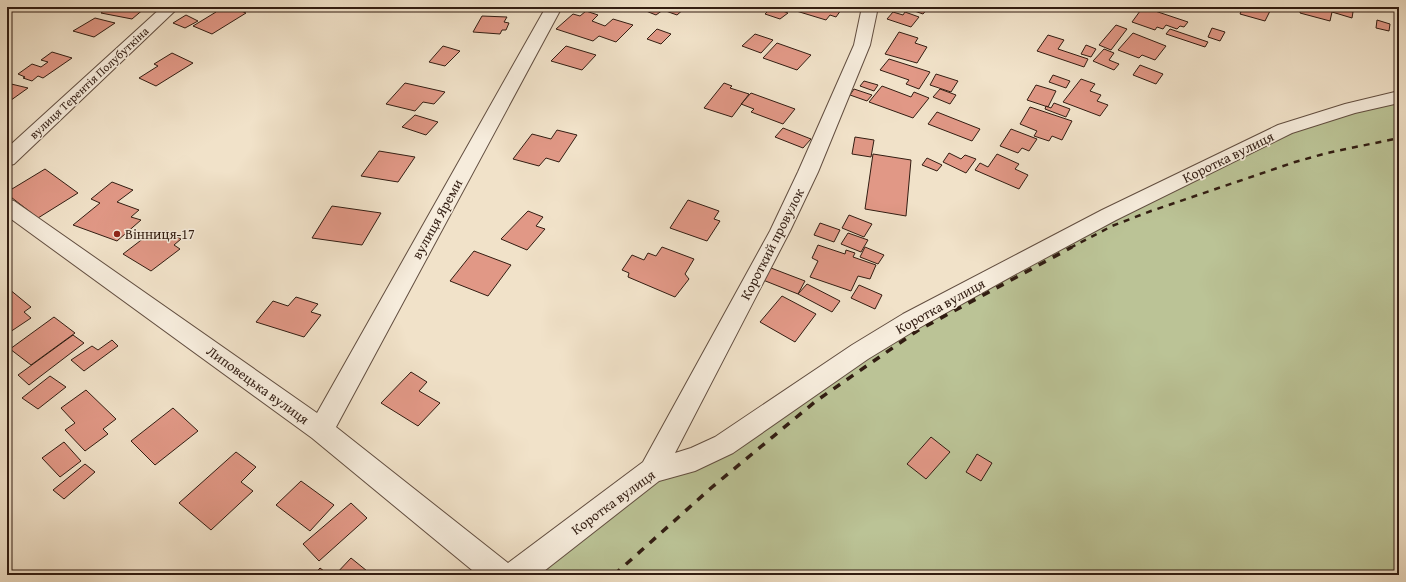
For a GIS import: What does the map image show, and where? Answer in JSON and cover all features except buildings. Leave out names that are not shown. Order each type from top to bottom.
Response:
[{"type":"street","name":"вулиця Терентія Полубуткіна","points":[[7,159],[171,7]]},
{"type":"street","name":"вулиця Яреми","points":[[321,430],[554,7]]},
{"type":"street","name":"Короткий провулок","points":[[652,471],[780,231],[800,190],[862,45],[870,7]]},
{"type":"street","name":"Коротка вулиця","points":[[516,575],[652,471],[695,459],[724,445],[860,352],[1006,269],[1122,208],[1285,129],[1351,108],[1399,97]]},
{"type":"street","name":"Липовецька вулиця","points":[[7,206],[321,430],[500,575]]},
{"type":"green space","points":[[1399,97],[1399,575],[516,575],[652,471],[695,459],[860,352],[1285,129]]},
{"type":"railway","points":[[1070,248],[1112,226],[1151,211],[1295,162],[1327,153],[1399,138]]},
{"type":"railway","points":[[614,575],[711,488],[816,401],[917,331],[1072,247]]},
{"type":"place","name":"Вінниця-17","points":[[117,234]]}]
